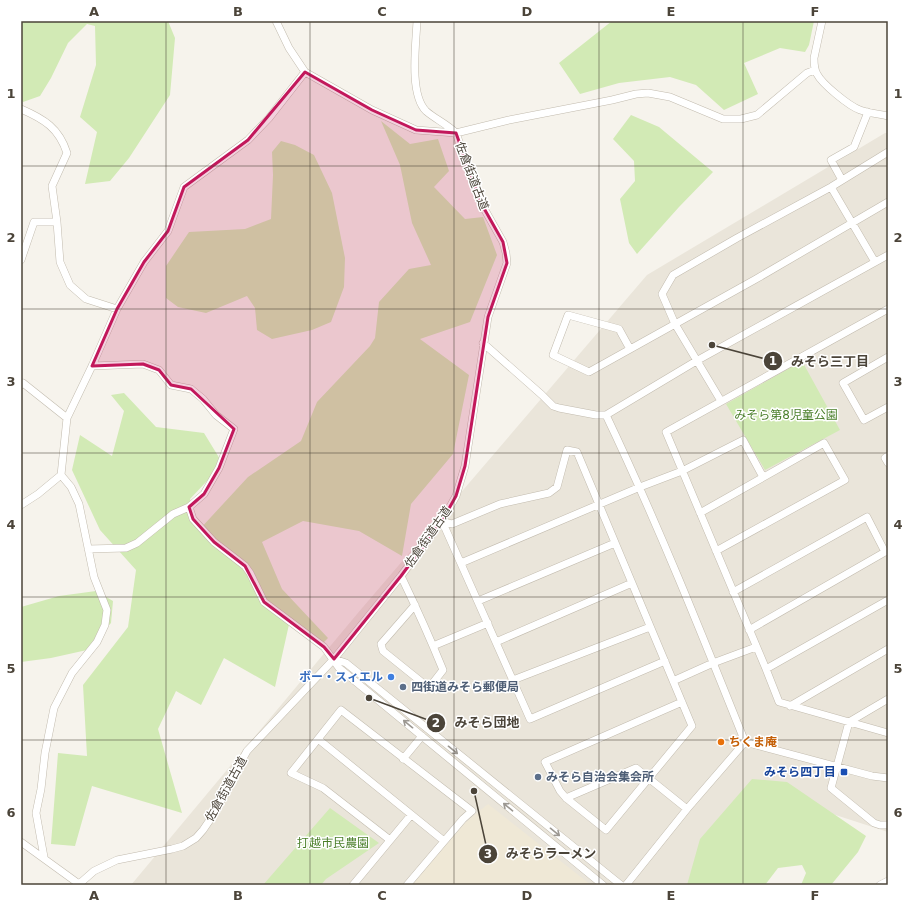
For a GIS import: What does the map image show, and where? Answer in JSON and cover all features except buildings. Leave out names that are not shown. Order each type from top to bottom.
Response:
[{"type":"street","points":[[276,21],[304,72],[372,110],[416,130],[456,133],[510,120],[636,94],[648,93],[670,97],[723,119],[750,117],[757,115],[807,73],[815,70]]},
{"type":"street","name":"佐倉街道古道","points":[[78,885],[94,871],[117,860],[183,846],[196,838],[216,811],[247,751],[334,659],[401,576],[442,521],[456,496],[465,466],[488,316],[507,263],[503,242],[481,203],[456,133],[427,112],[419,99],[416,82],[417,21]]},
{"type":"street","points":[[822,21],[814,58],[815,70],[821,80],[849,104],[868,112],[888,116]]},
{"type":"street","points":[[21,505],[38,494],[61,475],[67,418],[117,309],[144,262],[168,231],[184,187],[248,140],[269,118],[304,72]]},
{"type":"street","points":[[21,109],[40,117],[58,133],[64,143],[67,153],[52,186],[57,222],[60,262],[70,285],[86,299],[117,309]]},
{"type":"street","points":[[842,180],[831,160],[854,147],[868,112]]},
{"type":"street","points":[[721,401],[698,360],[675,324],[662,294],[673,275],[831,187],[888,152]]},
{"type":"street","points":[[831,187],[853,222],[875,262]]},
{"type":"street","points":[[630,349],[619,329],[568,315],[553,355],[590,372],[756,279],[888,202]]},
{"type":"street","points":[[21,260],[34,222],[57,222]]},
{"type":"street","points":[[484,343],[553,406],[596,415],[606,415],[698,360],[888,255]]},
{"type":"street","points":[[888,309],[666,432],[779,702],[888,733]]},
{"type":"street","points":[[888,358],[843,383],[864,420],[888,407]]},
{"type":"street","points":[[88,549],[126,548],[137,543],[173,514],[189,507],[204,494],[219,468],[234,429],[216,415],[203,399],[192,389],[171,385],[159,370],[143,364],[92,366]]},
{"type":"street","points":[[21,385],[23,383],[67,418]]},
{"type":"street","points":[[606,415],[640,486],[744,742]]},
{"type":"street","points":[[461,563],[599,505],[640,486],[682,471],[743,440],[763,477]]},
{"type":"street","points":[[700,512],[824,443],[845,480],[716,551]]},
{"type":"street","points":[[442,521],[452,524],[500,504],[549,493],[557,487],[567,450],[577,452],[650,627],[682,702],[692,726],[606,830],[566,798],[560,791],[545,762],[682,702]]},
{"type":"street","points":[[888,456],[885,458],[888,463]]},
{"type":"street","points":[[44,857],[36,813],[41,789],[45,753],[54,708],[72,673],[98,642],[107,610],[94,577],[79,504],[71,487],[61,475]]},
{"type":"street","points":[[189,507],[193,519],[214,542],[245,566],[264,602],[324,648],[334,659],[339,668],[603,885]]},
{"type":"street","points":[[733,592],[867,517],[885,552],[749,630]]},
{"type":"street","points":[[442,521],[530,719],[665,662]]},
{"type":"street","points":[[478,601],[615,543]]},
{"type":"street","points":[[401,576],[415,605],[443,670],[429,688],[383,652],[381,644],[415,605]]},
{"type":"street","points":[[496,642],[632,583]]},
{"type":"street","points":[[766,669],[888,600]]},
{"type":"street","points":[[433,646],[488,623]]},
{"type":"street","points":[[513,680],[650,627]]},
{"type":"street","points":[[673,681],[713,663],[756,647]]},
{"type":"street","points":[[790,706],[888,650]]},
{"type":"street","points":[[334,659],[346,663],[621,885]]},
{"type":"street","points":[[888,699],[849,722],[831,788],[874,822],[880,825],[888,825]]},
{"type":"street","points":[[390,840],[323,788],[291,773],[341,710],[472,811],[463,819],[407,885]]},
{"type":"street","points":[[403,759],[422,736]]},
{"type":"street","points":[[318,739],[444,841]]},
{"type":"street","points":[[744,742],[872,776],[888,778]]},
{"type":"street","points":[[626,885],[686,809],[744,742]]},
{"type":"street","points":[[566,798],[636,768],[686,809]]},
{"type":"street","points":[[353,885],[411,815]]},
{"type":"street","points":[[21,842],[44,857],[78,885]]},
{"type":"street","points":[[880,885],[888,881]]},
{"type":"highlighted area","points":[[305,72],[372,110],[416,130],[456,133],[481,203],[503,242],[507,263],[488,317],[465,466],[456,496],[442,521],[401,576],[334,659],[324,647],[264,602],[245,566],[214,542],[193,519],[189,507],[204,494],[219,468],[234,429],[191,389],[171,385],[159,370],[143,364],[92,366],[117,309],[144,262],[168,231],[184,187],[248,140]]},
{"type":"shaded area","points":[[885,133],[888,133],[888,832],[817,809],[737,885],[131,885],[357,614],[647,275]]},
{"type":"shaded area","points":[[488,804],[591,885],[412,885],[465,823]]},
{"type":"green space","points":[[22,21],[168,21],[175,38],[170,95],[129,158],[110,181],[85,184],[97,132],[80,117],[96,65],[95,26],[87,24],[68,43],[51,78],[40,96],[23,102],[21,99]]},
{"type":"green space","points":[[612,21],[814,21],[809,45],[805,52],[780,48],[744,63],[758,94],[724,110],[696,85],[670,77],[619,83],[580,94],[559,63]]},
{"type":"green space","points":[[631,115],[659,127],[713,172],[637,254],[629,243],[620,199],[635,181],[634,161],[613,139]]},
{"type":"green space","points":[[381,121],[410,144],[438,139],[449,171],[434,187],[465,219],[483,217],[497,255],[470,322],[420,339],[469,375],[453,454],[411,504],[402,556],[359,531],[303,521],[262,542],[282,589],[328,638],[321,645],[290,620],[275,687],[224,658],[201,705],[176,691],[158,729],[182,813],[92,786],[75,846],[51,844],[58,753],[87,756],[83,685],[128,627],[136,570],[100,530],[72,470],[80,435],[112,456],[124,411],[111,395],[124,393],[156,427],[204,433],[223,464],[190,499],[199,530],[248,477],[301,441],[317,402],[370,346],[375,338],[379,302],[409,269],[431,265],[412,223],[400,165]]},
{"type":"green space","points":[[281,141],[295,145],[314,155],[332,193],[345,258],[344,287],[331,322],[312,330],[272,339],[257,330],[255,308],[247,296],[206,313],[178,307],[166,298],[166,266],[189,232],[245,229],[271,219],[273,175],[272,152]]},
{"type":"green space","name":"みそら第8児童公園","points":[[802,361],[840,430],[765,470],[726,404]]},
{"type":"green space","points":[[96,591],[113,601],[111,623],[87,650],[51,658],[21,662],[21,607],[59,596]]},
{"type":"green space","points":[[752,779],[787,782],[866,836],[858,852],[831,885],[801,885],[806,873],[802,865],[778,868],[765,885],[687,885],[700,839]]},
{"type":"green space","name":"打越市民農園","points":[[330,808],[379,843],[326,879],[321,885],[263,885]]},
{"type":"place","name":"みそら三丁目","points":[[712,345]]},
{"type":"place","name":"ボー・スィエル","points":[[391,677]]},
{"type":"place","name":"四街道みそら郵便局","points":[[403,687]]},
{"type":"place","name":"みそら団地","points":[[369,698]]},
{"type":"place","name":"ちくま庵","points":[[721,742]]},
{"type":"place","name":"みそら四丁目","points":[[844,772]]},
{"type":"place","name":"みそら自治会集会所","points":[[538,777]]},
{"type":"place","name":"みそらラーメン","points":[[474,791]]}]
